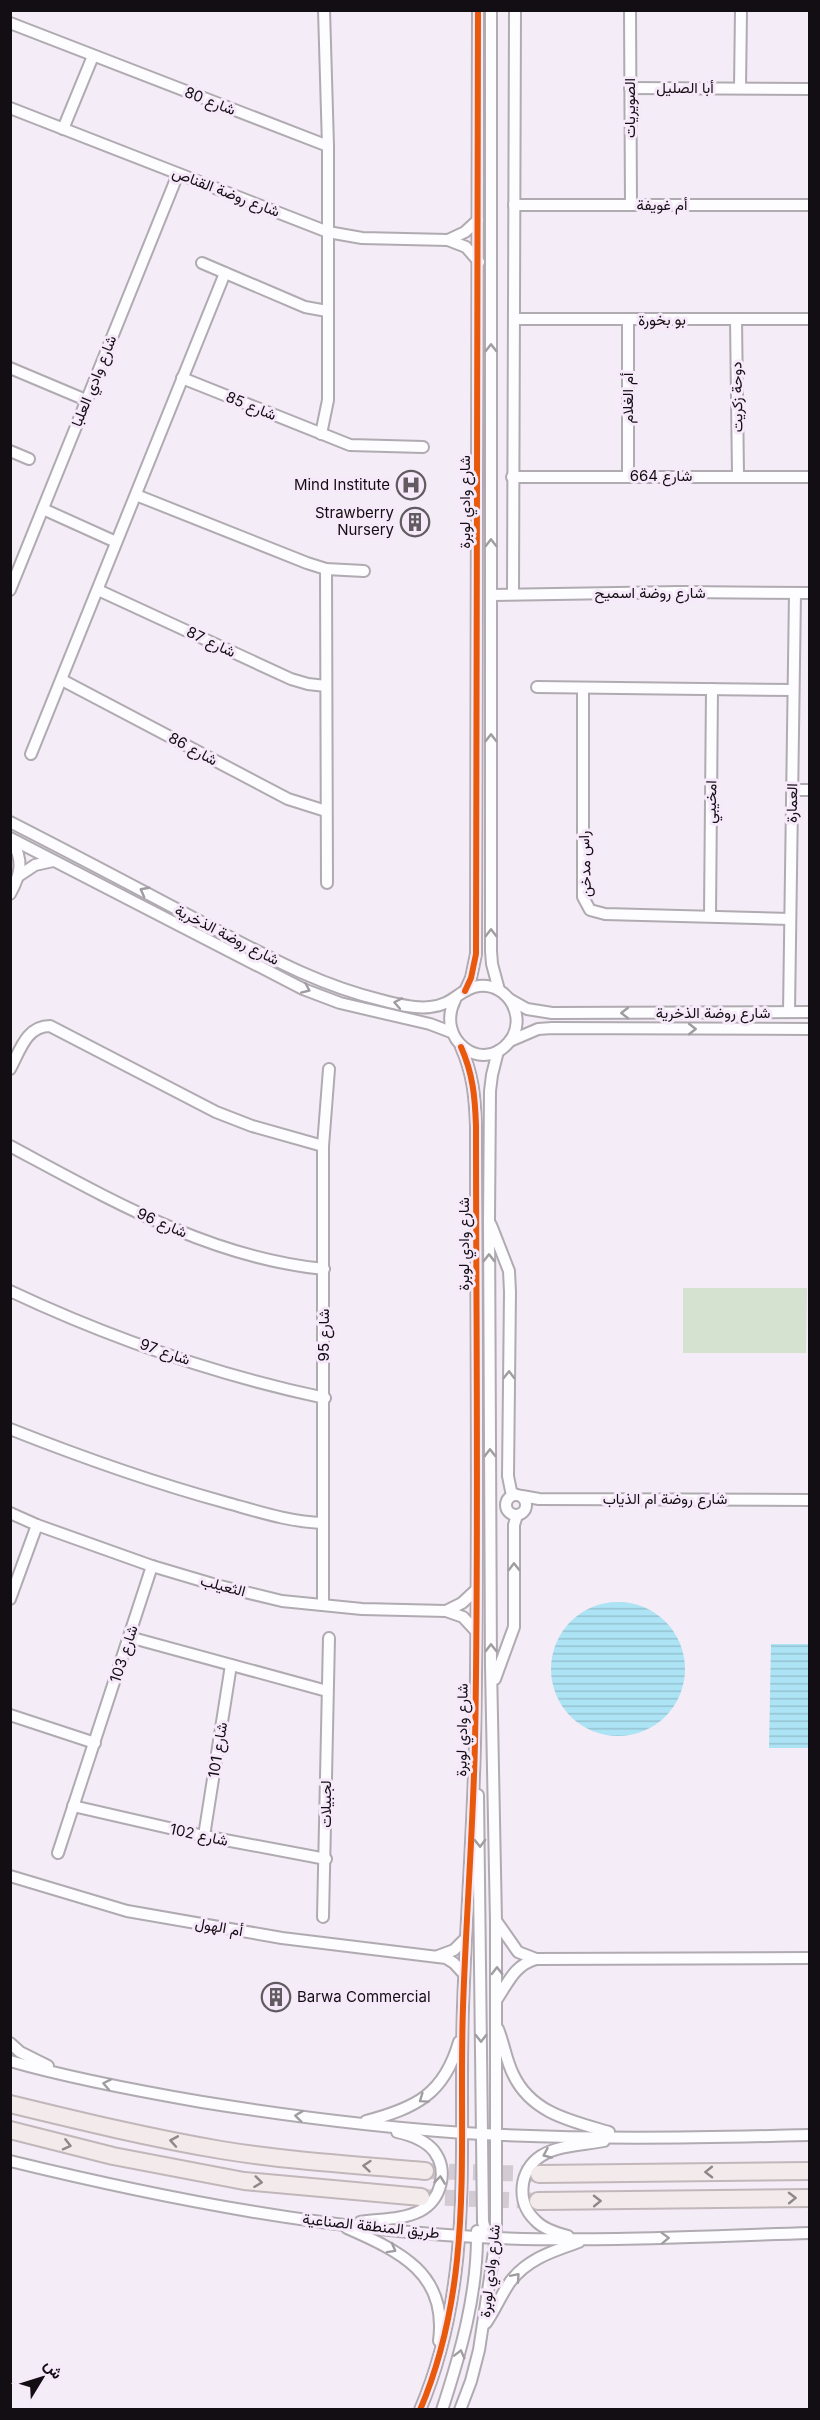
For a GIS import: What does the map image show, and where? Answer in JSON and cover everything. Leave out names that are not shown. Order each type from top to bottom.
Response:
[{"type":"highway","points":[[10,2104],[131,2133],[221,2150],[296,2160],[425,2171]]},
{"type":"highway","name":"طريق المنطقة الصناعية","points":[[10,2130],[113,2157],[232,2179],[422,2198]]},
{"type":"highway","points":[[539,2174],[810,2171]]},
{"type":"highway","points":[[538,2201],[810,2198]]},
{"type":"street","points":[[321,434],[328,400],[328,146],[324,10]]},
{"type":"street","name":"شارع وادي لوبرة","points":[[465,991],[471,978],[476,954],[478,10]]},
{"type":"street","name":"شارع وادي لوبرة","points":[[491,10],[491,951],[499,990]]},
{"type":"street","points":[[513,594],[515,10]]},
{"type":"street","name":"الصويريات","points":[[630,10],[631,205]]},
{"type":"street","points":[[740,88],[741,10]]},
{"type":"street","name":"شارع 80","points":[[10,23],[328,146]]},
{"type":"street","points":[[63,129],[93,56]]},
{"type":"street","name":"أبا الصليل","points":[[630,88],[810,89]]},
{"type":"street","name":"شارع روضة القناص","points":[[10,108],[328,232],[362,238],[448,240],[466,247],[479,262]]},
{"type":"street","name":"شارع وادي العلبا","points":[[10,590],[178,174]]},
{"type":"street","name":"أم غويفة","points":[[514,205],[810,205]]},
{"type":"street","points":[[448,240],[465,232],[478,220]]},
{"type":"street","points":[[202,263],[305,307],[327,311]]},
{"type":"street","points":[[32,754],[225,273]]},
{"type":"street","name":"بو بخورة","points":[[514,319],[810,319]]},
{"type":"street","name":"دوحة زكريت","points":[[736,319],[738,475]]},
{"type":"street","name":"أم الغلام","points":[[628,320],[628,476]]},
{"type":"street","points":[[10,368],[86,400]]},
{"type":"street","name":"شارع 85","points":[[182,378],[350,445],[423,447]]},
{"type":"street","points":[[10,451],[29,459]]},
{"type":"street","name":"شارع 664","points":[[512,477],[738,475],[810,477]]},
{"type":"street","points":[[136,495],[326,570],[364,571]]},
{"type":"street","points":[[43,509],[116,542]]},
{"type":"street","points":[[326,570],[327,883]]},
{"type":"street","name":"شارع 87","points":[[98,590],[291,679],[326,686]]},
{"type":"street","name":"العمارة","points":[[789,1012],[795,593]]},
{"type":"street","name":"شارع روضة اسميح","points":[[491,595],[810,593]]},
{"type":"street","name":"شارع 86","points":[[62,680],[288,799],[327,811]]},
{"type":"street","points":[[537,687],[792,690]]},
{"type":"street","name":"راس مدخن","points":[[583,688],[584,897],[590,909],[605,914],[710,915],[790,919]]},
{"type":"street","name":"امخيبي","points":[[710,915],[712,689]]},
{"type":"street","points":[[792,790],[810,790]]},
{"type":"street","name":"شارع روضة الذخرية","points":[[10,822],[320,981],[381,1000],[418,1007],[441,1006],[455,1000]]},
{"type":"street","points":[[10,894],[20,875],[20,856],[11,839]]},
{"type":"street","name":"شارع روضة الذخرية","points":[[11,839],[303,989],[340,1004],[430,1024],[451,1032]]},
{"type":"street","points":[[20,875],[35,865],[53,861]]},
{"type":"street","points":[[482,986],[499,990],[515,1008],[517,1025],[510,1041],[498,1051],[479,1054],[461,1047],[451,1032],[449,1016],[455,1000],[465,991],[482,986]]},
{"type":"street","name":"شارع روضة الذخرية","points":[[510,1000],[527,1009],[552,1013],[810,1012]]},
{"type":"street","points":[[10,1069],[29,1034],[41,1026],[50,1026],[216,1112],[252,1126],[323,1146]]},
{"type":"street","name":"شارع روضة الذخرية","points":[[510,1041],[538,1029],[552,1028],[810,1029]]},
{"type":"street","name":"شارع وادي لوبرة","points":[[420,2409],[442,2348],[453,2300],[461,2235],[462,2032],[475,1743],[476,1590],[475,1090],[472,1074],[461,1047]]},
{"type":"street","name":"شارع وادي لوبرة","points":[[460,2409],[471,2381],[484,2326],[496,2238],[497,1999],[491,1666],[489,1220],[490,1091],[498,1051]]},
{"type":"street","name":"شارع 95","points":[[323,1605],[325,1398],[323,1146],[329,1069]]},
{"type":"street","name":"شارع 96","points":[[10,1146],[109,1199],[200,1239],[253,1257],[324,1269]]},
{"type":"street","points":[[489,1220],[509,1271],[508,1476],[511,1491],[518,1496],[526,1508],[517,1515],[514,1525],[514,1627],[495,1679],[497,1701],[493,1748]]},
{"type":"street","name":"شارع 97","points":[[10,1291],[102,1330],[176,1356],[249,1380],[325,1398]]},
{"type":"street","points":[[10,1429],[86,1459],[173,1488],[284,1519],[323,1523]]},
{"type":"street","points":[[517,1515],[510,1513],[506,1506],[508,1498],[518,1496]]},
{"type":"street","name":"شارع روضة ام الذياب","points":[[518,1496],[549,1499],[810,1500]]},
{"type":"street","name":"شارع روضة ام الذياب","points":[[526,1508],[540,1504],[810,1505]]},
{"type":"street","name":"الثعيلب","points":[[10,1513],[37,1525],[152,1566],[282,1601],[362,1609],[446,1611],[463,1617],[475,1630]]},
{"type":"street","points":[[11,1599],[37,1525]]},
{"type":"street","name":"شارع 103","points":[[58,1853],[152,1566]]},
{"type":"street","points":[[446,1611],[462,1603],[476,1590]]},
{"type":"street","points":[[129,1637],[327,1691]]},
{"type":"street","name":"لجبيلات","points":[[323,1917],[329,1638]]},
{"type":"street","name":"شارع 101","points":[[204,1836],[231,1665]]},
{"type":"street","points":[[10,1715],[95,1743]]},
{"type":"street","points":[[475,1743],[480,1844],[483,2225],[488,2235],[496,2238]]},
{"type":"street","name":"شارع 102","points":[[73,1806],[204,1836],[326,1859]]},
{"type":"street","name":"أم الهول","points":[[10,1876],[127,1911],[282,1938],[446,1959],[454,1963],[464,1974]]},
{"type":"street","points":[[496,1922],[518,1952],[536,1959]]},
{"type":"street","points":[[432,1957],[454,1950],[465,1939]]},
{"type":"street","points":[[497,1999],[518,1968],[525,1962],[536,1959],[810,1958]]},
{"type":"street","points":[[496,2024],[513,2074],[527,2097],[538,2106],[565,2119],[624,2137]]},
{"type":"street","points":[[357,2124],[407,2109],[436,2089],[453,2062],[462,2032]]},
{"type":"street","points":[[10,2043],[30,2058],[73,2077]]},
{"type":"street","points":[[10,2061],[73,2077],[250,2110],[357,2124],[482,2134],[624,2137],[810,2135]]},
{"type":"street","points":[[339,2224],[418,2212],[436,2197],[441,2180],[438,2158],[426,2143],[407,2134],[357,2124]]},
{"type":"street","points":[[442,2409],[463,2340],[473,2289],[477,2237],[477,2147],[474,2139],[463,2133]]},
{"type":"street","points":[[586,2240],[555,2232],[535,2221],[524,2205],[522,2188],[524,2178],[528,2169],[543,2154],[624,2137]]},
{"type":"street","name":"طريق المنطقة الصناعية","points":[[10,2160],[112,2186],[227,2209],[339,2224],[477,2237],[586,2240],[810,2233]]},
{"type":"street","points":[[339,2224],[392,2248],[412,2261],[422,2272],[437,2304],[440,2320],[440,2337],[434,2374]]},
{"type":"street","points":[[484,2326],[510,2282],[522,2269],[549,2252],[586,2240]]},
{"type":"green space","points":[[683,1288],[807,1288],[806,1353],[683,1353]]},
{"type":"water","points":[[618,1602],[643,1607],[665,1622],[680,1644],[685,1669],[680,1694],[665,1716],[643,1731],[618,1736],[593,1731],[571,1716],[556,1694],[551,1669],[556,1644],[571,1622],[593,1607]]},
{"type":"water","points":[[771,1644],[809,1644],[809,1748],[769,1748]]},
{"type":"tunnel","points":[[425,2171],[539,2174]]},
{"type":"tunnel","points":[[421,2197],[538,2201]]},
{"type":"cycle path","points":[[465,991],[471,978],[476,954],[478,10]]},
{"type":"cycle path","points":[[420,2410],[438,2361],[450,2311],[461,2211],[463,2007],[474,1775],[477,1588],[476,1126],[473,1086],[461,1047]]},
{"type":"place","name":"Mind Institute","points":[[411,485]]},
{"type":"place","name":"Strawberry Nursery","points":[[415,522]]},
{"type":"place","name":"Barwa Commercial","points":[[276,1997]]}]
